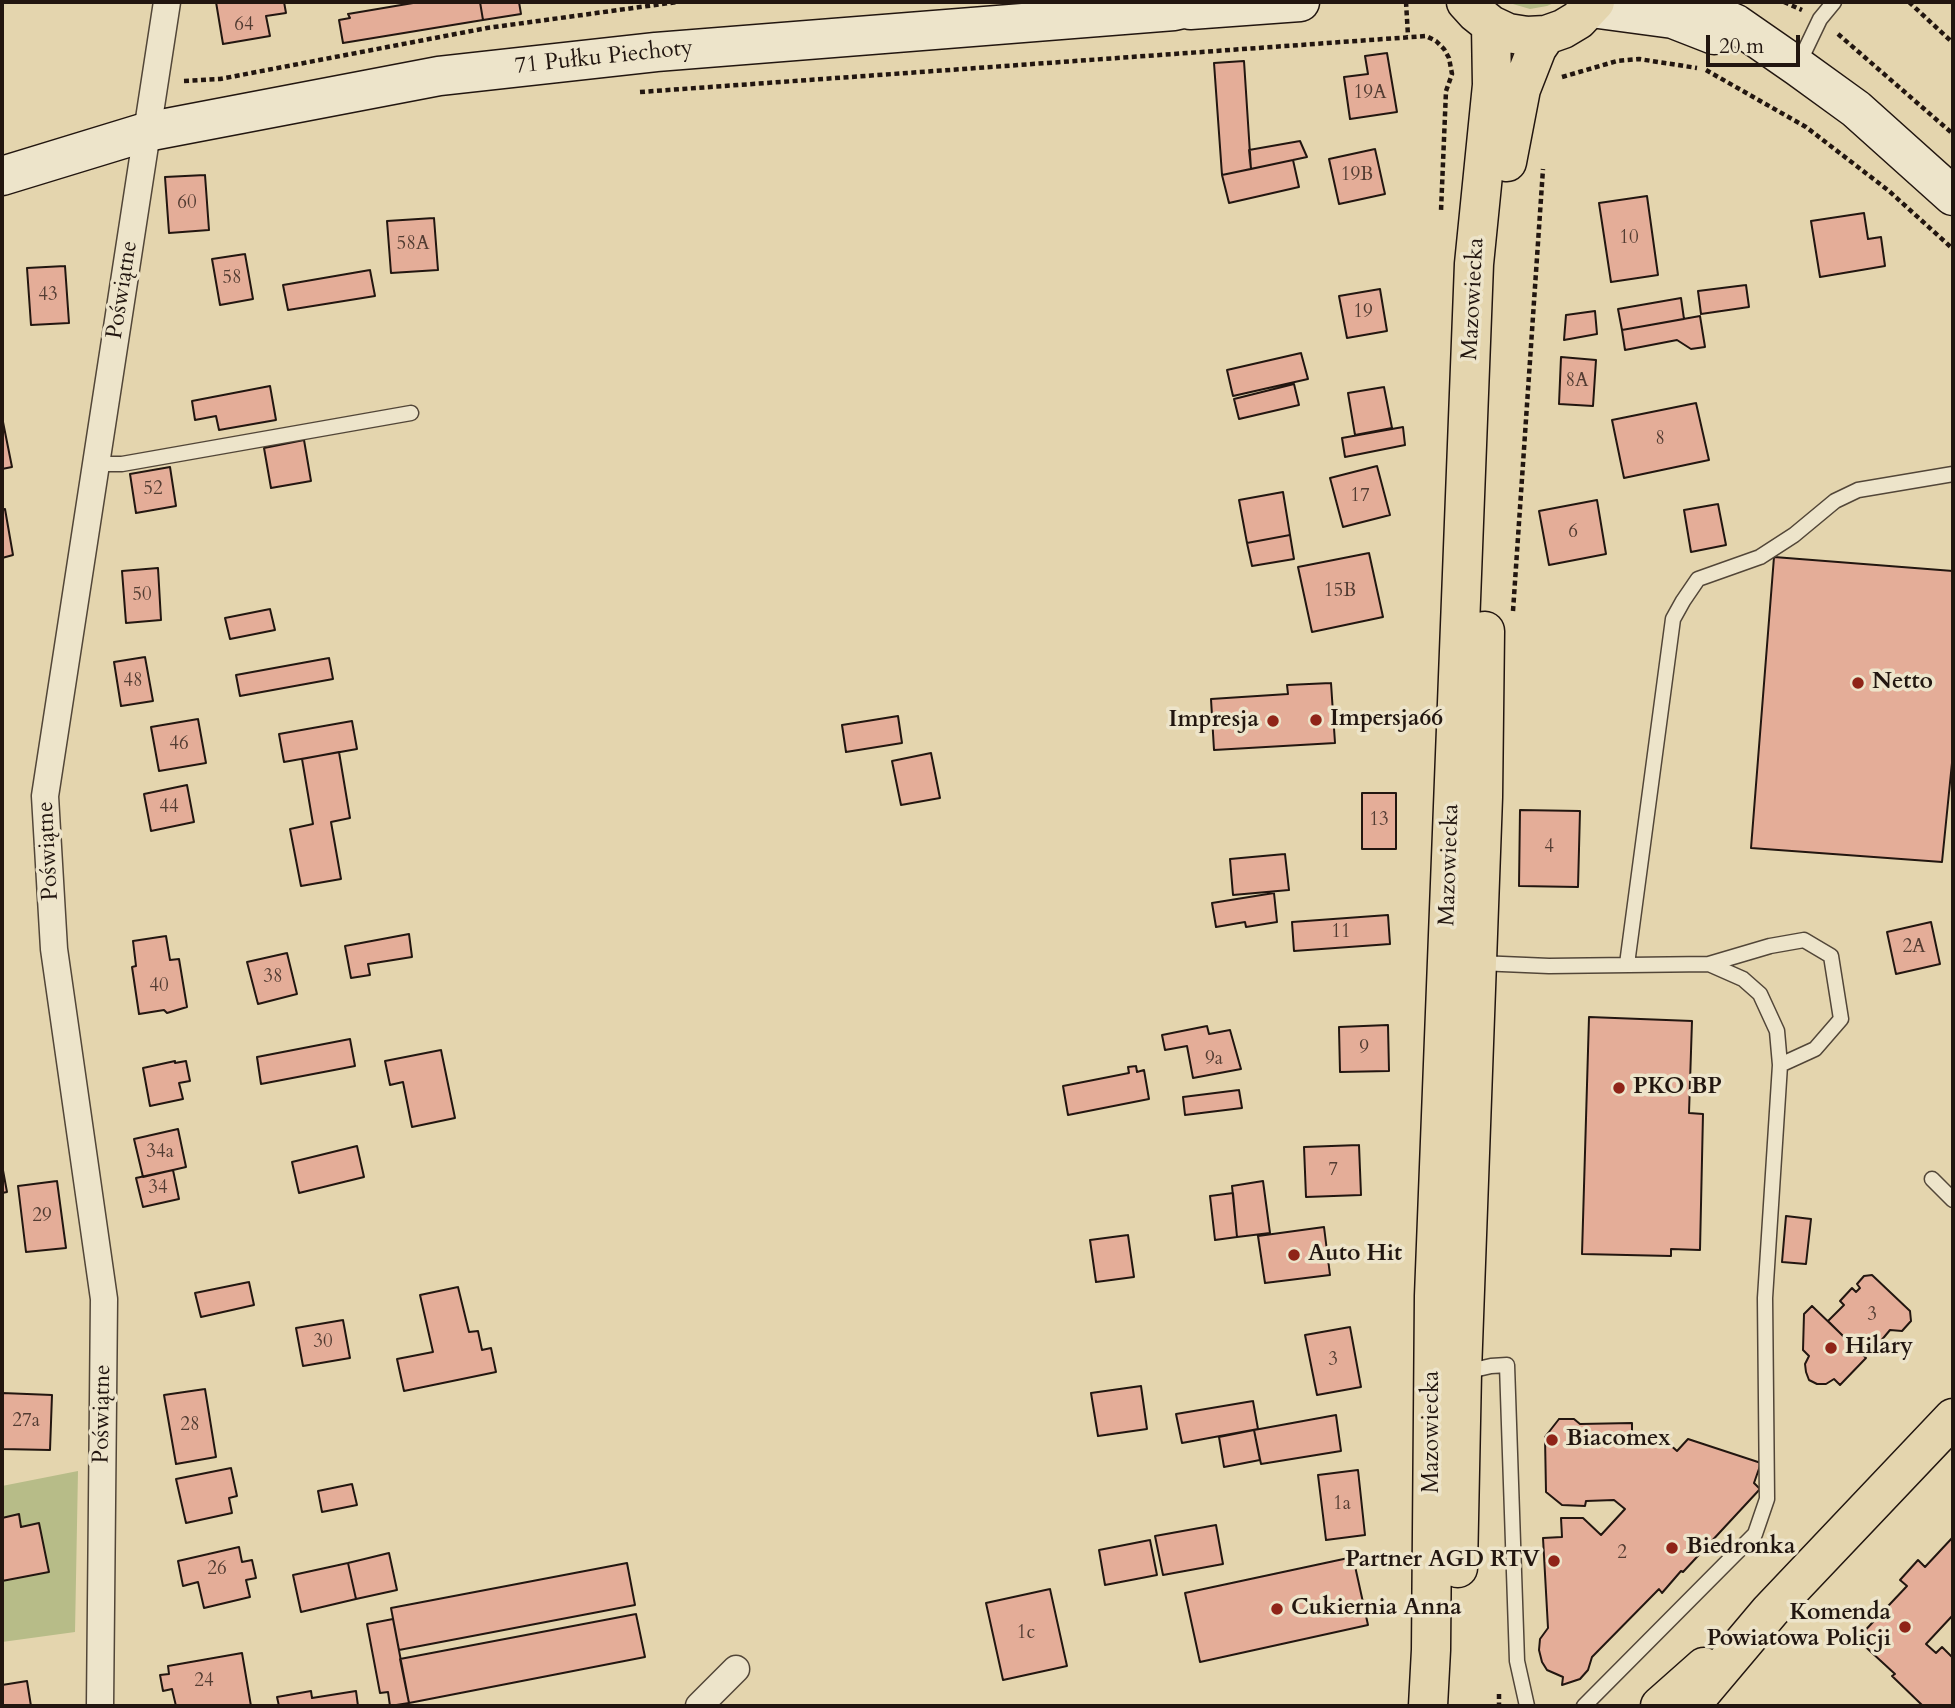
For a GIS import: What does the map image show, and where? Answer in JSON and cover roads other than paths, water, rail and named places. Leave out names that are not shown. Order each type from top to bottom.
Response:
[{"type":"main road","points":[[1479,13],[1508,33],[1546,35],[1578,20],[1593,5]]},
{"type":"main road","name":"Mazowiecka","points":[[1428,1706],[1448,1381],[1462,962],[1474,264],[1492,85],[1479,13]]},
{"type":"main road","name":"Mazowiecka","points":[[1462,962],[1483,797],[1485,559],[1502,203],[1510,138],[1521,89],[1537,48],[1546,35]]},
{"type":"main road","name":"Mazowiecka","points":[[1448,1381],[1452,1706]]},
{"type":"main road","points":[[1690,1706],[1770,1611],[1953,1418]]},
{"type":"main road","points":[[1660,1706],[1770,1611]]},
{"type":"street","name":"Poświątne","points":[[100,1706],[104,1299],[54,949],[45,796],[167,2]]},
{"type":"street","name":"71 Pułku Piechoty","points":[[2,176],[146,132],[439,76],[670,51],[1174,11],[1215,2]]},
{"type":"street","points":[[1174,11],[1300,2]]},
{"type":"street","points":[[1686,2],[1736,24],[1798,66],[1856,109],[1953,196]]},
{"type":"street","points":[[1593,5],[1673,19],[1798,66]]},
{"type":"street","points":[[699,1706],[736,1669]]},
{"type":"lane","points":[[1798,66],[1820,19],[1834,2]]},
{"type":"lane","points":[[96,464],[122,464],[411,413]]},
{"type":"lane","points":[[1627,964],[1673,619],[1683,601],[1698,579],[1760,557],[1794,535],[1835,501],[1858,490],[1953,474]]},
{"type":"lane","points":[[1462,962],[1549,966],[1709,964],[1770,946],[1804,940],[1831,956],[1841,1019],[1815,1049],[1780,1065]]},
{"type":"lane","points":[[1584,1706],[1755,1534],[1767,1499],[1765,1298],[1780,1065],[1777,1031],[1760,994],[1743,979],[1709,964]]},
{"type":"lane","points":[[1932,1179],[1953,1200]]},
{"type":"lane","points":[[1448,1381],[1491,1366],[1507,1365],[1517,1661],[1527,1706]]},
{"type":"place","name":"Netto","points":[[1858,683]]},
{"type":"place","name":"Impersja66","points":[[1316,720]]},
{"type":"place","name":"Impresja","points":[[1273,721]]},
{"type":"place","name":"PKO BP","points":[[1619,1088]]},
{"type":"place","name":"Auto Hit","points":[[1294,1255]]},
{"type":"place","name":"Hilary","points":[[1831,1348]]},
{"type":"place","name":"Biacomex","points":[[1552,1440]]},
{"type":"place","name":"Biedronka","points":[[1672,1548]]},
{"type":"place","name":"Partner AGD RTV","points":[[1554,1561]]},
{"type":"place","name":"Cukiernia Anna","points":[[1277,1609]]},
{"type":"place","name":"Komenda Powiatowa Policji","points":[[1905,1627]]}]
